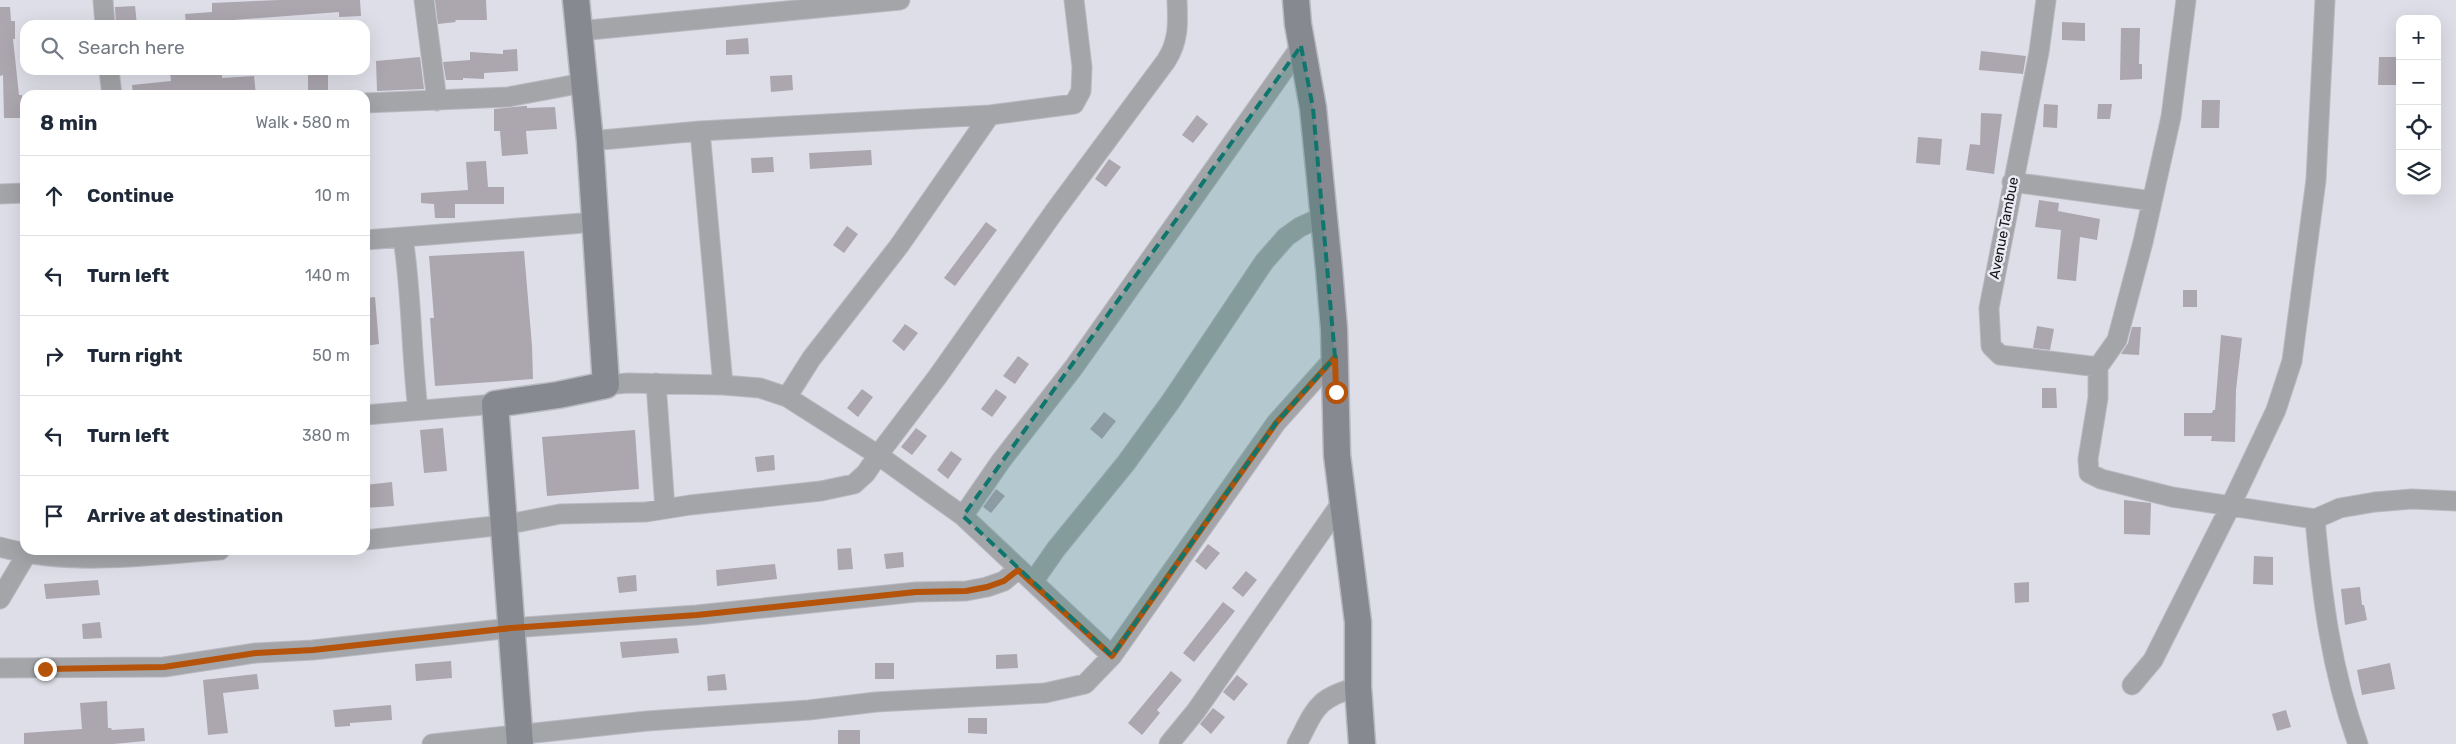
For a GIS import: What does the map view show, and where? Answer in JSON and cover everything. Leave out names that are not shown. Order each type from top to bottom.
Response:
[{"type":"street","points":[[103,0],[105,20]]},
{"type":"street","points":[[424,0],[437,101]]},
{"type":"street","points":[[576,0],[590,141],[606,385]]},
{"type":"street","points":[[579,30],[900,0]]},
{"type":"street","points":[[590,141],[700,131],[990,115],[1074,104],[1081,91],[1082,75],[1074,0]]},
{"type":"street","points":[[370,539],[504,526],[560,514],[646,512],[843,487],[860,480],[938,376],[1054,212],[1166,61],[1174,48],[1178,31],[1177,0]]},
{"type":"street","points":[[1296,0],[1313,108],[1324,216],[1335,357],[1337,454],[1358,622],[1358,687],[1362,744]]},
{"type":"street","name":"Avenue Tambue","points":[[2046,0],[2039,52],[2012,182],[1989,308],[1991,346],[2000,355],[2098,367]]},
{"type":"street","points":[[2186,0],[2171,117],[2152,201],[2117,340],[2098,367],[2098,398],[2088,459],[2089,473],[2101,479],[2172,497],[2315,519],[2340,508],[2376,502],[2412,499],[2456,501]]},
{"type":"street","points":[[2132,685],[2152,660],[2230,507],[2276,410],[2292,361],[2316,180],[2325,0]]},
{"type":"street","points":[[963,516],[1001,461],[1074,367],[1302,46]]},
{"type":"street","points":[[110,75],[111,90]]},
{"type":"street","points":[[370,103],[508,97],[583,83]]},
{"type":"street","points":[[787,397],[811,359],[899,246],[990,115]]},
{"type":"street","points":[[700,131],[723,385]]},
{"type":"street","points":[[2012,182],[2152,201]]},
{"type":"street","points":[[0,194],[20,193]]},
{"type":"street","points":[[1033,582],[1056,550],[1126,463],[1171,401],[1264,262],[1286,237],[1300,227],[1324,216]]},
{"type":"street","points":[[370,240],[596,222]]},
{"type":"street","points":[[404,238],[411,302],[418,410]]},
{"type":"street","points":[[432,744],[520,740],[647,722],[809,710],[876,702],[1045,693],[1085,684],[1112,656],[1276,423],[1335,357]]},
{"type":"street","points":[[656,383],[665,509]]},
{"type":"street","points":[[370,415],[495,404],[558,395],[606,385],[656,383],[760,388],[787,397],[878,454],[963,516],[1018,570],[1112,656]]},
{"type":"street","points":[[495,404],[520,740]]},
{"type":"street","points":[[1170,744],[1196,711],[1342,502]]},
{"type":"street","points":[[2315,519],[2331,657],[2345,709],[2358,744]]},
{"type":"street","points":[[0,547],[20,551]]},
{"type":"street","points":[[0,599],[25,555]]},
{"type":"street","points":[[54,555],[80,558],[132,555]]},
{"type":"street","points":[[0,668],[164,667],[256,653],[313,650],[511,628],[697,615],[916,592],[966,591],[1004,581],[1018,570]]},
{"type":"street","points":[[1297,744],[1315,710],[1326,698],[1358,687]]},
{"type":"highlighted area","points":[[1301,46],[1313,108],[1335,357],[1276,423],[1112,656],[963,516]]},
{"type":"building","points":[[279,0],[360,0],[361,16],[339,17],[339,12],[233,20],[186,20],[185,14],[212,12],[212,3]]},
{"type":"building","points":[[435,0],[486,0],[487,20],[455,20],[456,22],[438,24]]},
{"type":"building","points":[[135,6],[136,20],[116,20],[115,7]]},
{"type":"building","points":[[0,7],[10,7],[11,21],[15,21],[15,39],[13,39],[20,95],[20,118],[4,118],[3,75],[0,76]]},
{"type":"building","points":[[2062,22],[2085,23],[2085,41],[2062,40]]},
{"type":"building","points":[[2121,28],[2140,28],[2139,64],[2142,64],[2142,79],[2120,80]]},
{"type":"building","points":[[748,38],[749,54],[726,55],[726,40]]},
{"type":"building","points":[[517,49],[518,71],[484,73],[484,79],[463,78],[463,80],[446,80],[443,62],[470,60],[470,52],[503,54],[503,50]]},
{"type":"building","points":[[1981,51],[2026,56],[2023,74],[1979,70]]},
{"type":"building","points":[[420,57],[424,89],[377,91],[376,61]]},
{"type":"building","points":[[2379,57],[2396,57],[2396,85],[2378,85]]},
{"type":"building","points":[[170,75],[222,75],[222,78],[254,76],[255,90],[132,90],[132,85],[171,81]]},
{"type":"building","points":[[308,75],[328,75],[328,90],[308,90]]},
{"type":"building","points":[[792,75],[793,90],[771,92],[770,76]]},
{"type":"building","points":[[2202,100],[2220,100],[2219,128],[2201,128]]},
{"type":"building","points":[[2044,104],[2058,105],[2057,128],[2043,127]]},
{"type":"building","points":[[2098,104],[2112,104],[2110,119],[2097,119]]},
{"type":"building","points":[[527,106],[527,108],[555,107],[557,129],[526,131],[528,154],[502,156],[500,131],[494,131],[494,109]]},
{"type":"building","points":[[1981,113],[2002,114],[1994,174],[1966,170],[1970,144],[1980,145]]},
{"type":"building","points":[[1197,115],[1208,124],[1193,143],[1182,135]]},
{"type":"building","points":[[1918,137],[1942,139],[1940,165],[1916,163]]},
{"type":"building","points":[[871,150],[872,165],[810,169],[809,153]]},
{"type":"building","points":[[773,157],[774,172],[752,173],[751,158]]},
{"type":"building","points":[[1109,159],[1121,167],[1106,187],[1095,179]]},
{"type":"building","points":[[486,161],[488,187],[504,187],[504,204],[455,204],[455,218],[435,218],[434,204],[421,203],[421,193],[468,190],[466,162]]},
{"type":"building","points":[[2039,200],[2059,203],[2058,211],[2100,219],[2097,240],[2080,237],[2076,281],[2057,279],[2061,230],[2035,227]]},
{"type":"building","points":[[986,222],[997,230],[955,286],[944,278]]},
{"type":"building","points":[[847,226],[858,234],[844,253],[833,245]]},
{"type":"building","points":[[524,251],[533,379],[435,386],[430,318],[434,318],[429,256]]},
{"type":"building","points":[[2183,290],[2197,290],[2197,307],[2183,307]]},
{"type":"building","points":[[375,297],[379,344],[370,345],[370,298]]},
{"type":"building","points":[[905,324],[918,333],[904,351],[892,341]]},
{"type":"building","points":[[2037,326],[2054,329],[2050,350],[2033,348]]},
{"type":"building","points":[[2132,327],[2141,327],[2139,355],[2121,354],[2128,343]]},
{"type":"building","points":[[2221,335],[2242,338],[2236,390],[2235,442],[2211,441],[2212,436],[2184,436],[2184,413],[2212,413],[2215,410]]},
{"type":"building","points":[[1018,356],[1029,364],[1015,384],[1003,376]]},
{"type":"building","points":[[2042,388],[2056,388],[2057,408],[2042,408]]},
{"type":"building","points":[[862,389],[873,397],[858,417],[847,408]]},
{"type":"building","points":[[996,389],[1007,397],[992,417],[981,409]]},
{"type":"building","points":[[1104,412],[1116,421],[1102,439],[1090,429]]},
{"type":"building","points":[[443,428],[447,471],[424,473],[420,430]]},
{"type":"building","points":[[916,428],[927,436],[912,455],[901,447]]},
{"type":"building","points":[[635,430],[639,489],[547,496],[542,437]]},
{"type":"building","points":[[951,451],[962,459],[948,479],[937,470]]},
{"type":"building","points":[[774,455],[775,470],[757,472],[755,457]]},
{"type":"building","points":[[392,482],[394,506],[370,508],[370,484]]},
{"type":"building","points":[[996,489],[1005,496],[991,513],[983,507]]},
{"type":"building","points":[[2124,500],[2151,503],[2150,535],[2124,534]]},
{"type":"building","points":[[1208,544],[1220,553],[1206,570],[1195,561]]},
{"type":"building","points":[[851,548],[853,569],[838,570],[837,549]]},
{"type":"building","points":[[903,552],[904,567],[886,569],[884,554]]},
{"type":"building","points":[[2254,556],[2273,557],[2273,585],[2253,584]]},
{"type":"building","points":[[775,564],[777,579],[717,586],[716,570]]},
{"type":"building","points":[[1246,571],[1257,580],[1243,597],[1232,588]]},
{"type":"building","points":[[636,575],[637,591],[619,593],[617,577]]},
{"type":"building","points":[[98,580],[100,595],[46,599],[44,584]]},
{"type":"building","points":[[2029,582],[2029,602],[2015,603],[2014,583]]},
{"type":"building","points":[[2360,587],[2362,605],[2364,605],[2367,620],[2345,625],[2341,589]]},
{"type":"building","points":[[1223,602],[1235,611],[1194,662],[1183,653]]},
{"type":"building","points":[[100,622],[102,638],[83,639],[82,624]]},
{"type":"building","points":[[677,638],[679,653],[622,658],[620,642]]},
{"type":"building","points":[[1017,654],[1018,668],[996,669],[996,655]]},
{"type":"building","points":[[451,661],[452,678],[416,681],[415,664]]},
{"type":"building","points":[[875,663],[894,663],[894,679],[875,679]]},
{"type":"building","points":[[2390,663],[2395,689],[2362,695],[2357,670]]},
{"type":"building","points":[[1171,671],[1182,680],[1157,710],[1160,713],[1142,735],[1128,723]]},
{"type":"building","points":[[257,674],[259,689],[223,693],[228,733],[208,735],[203,680]]},
{"type":"building","points":[[725,674],[727,690],[708,691],[707,676]]},
{"type":"building","points":[[1237,675],[1248,684],[1234,701],[1223,692]]},
{"type":"building","points":[[107,701],[108,728],[112,730],[144,728],[145,741],[113,744],[24,744],[24,733],[82,729],[80,703]]},
{"type":"building","points":[[391,705],[392,720],[350,723],[350,726],[335,727],[333,710]]},
{"type":"building","points":[[1213,708],[1225,717],[1211,734],[1200,724]]},
{"type":"building","points":[[2286,710],[2291,727],[2277,731],[2272,714]]},
{"type":"building","points":[[968,718],[987,718],[987,734],[968,733]]},
{"type":"building","points":[[838,730],[860,730],[860,744],[838,744]]},
{"type":"route","points":[[45,669],[114,666],[164,667],[227,656],[313,650],[511,628],[547,627],[697,615],[916,592],[966,591],[1004,581],[1018,570],[1112,656],[1276,423],[1335,357],[1336,392]]}]
